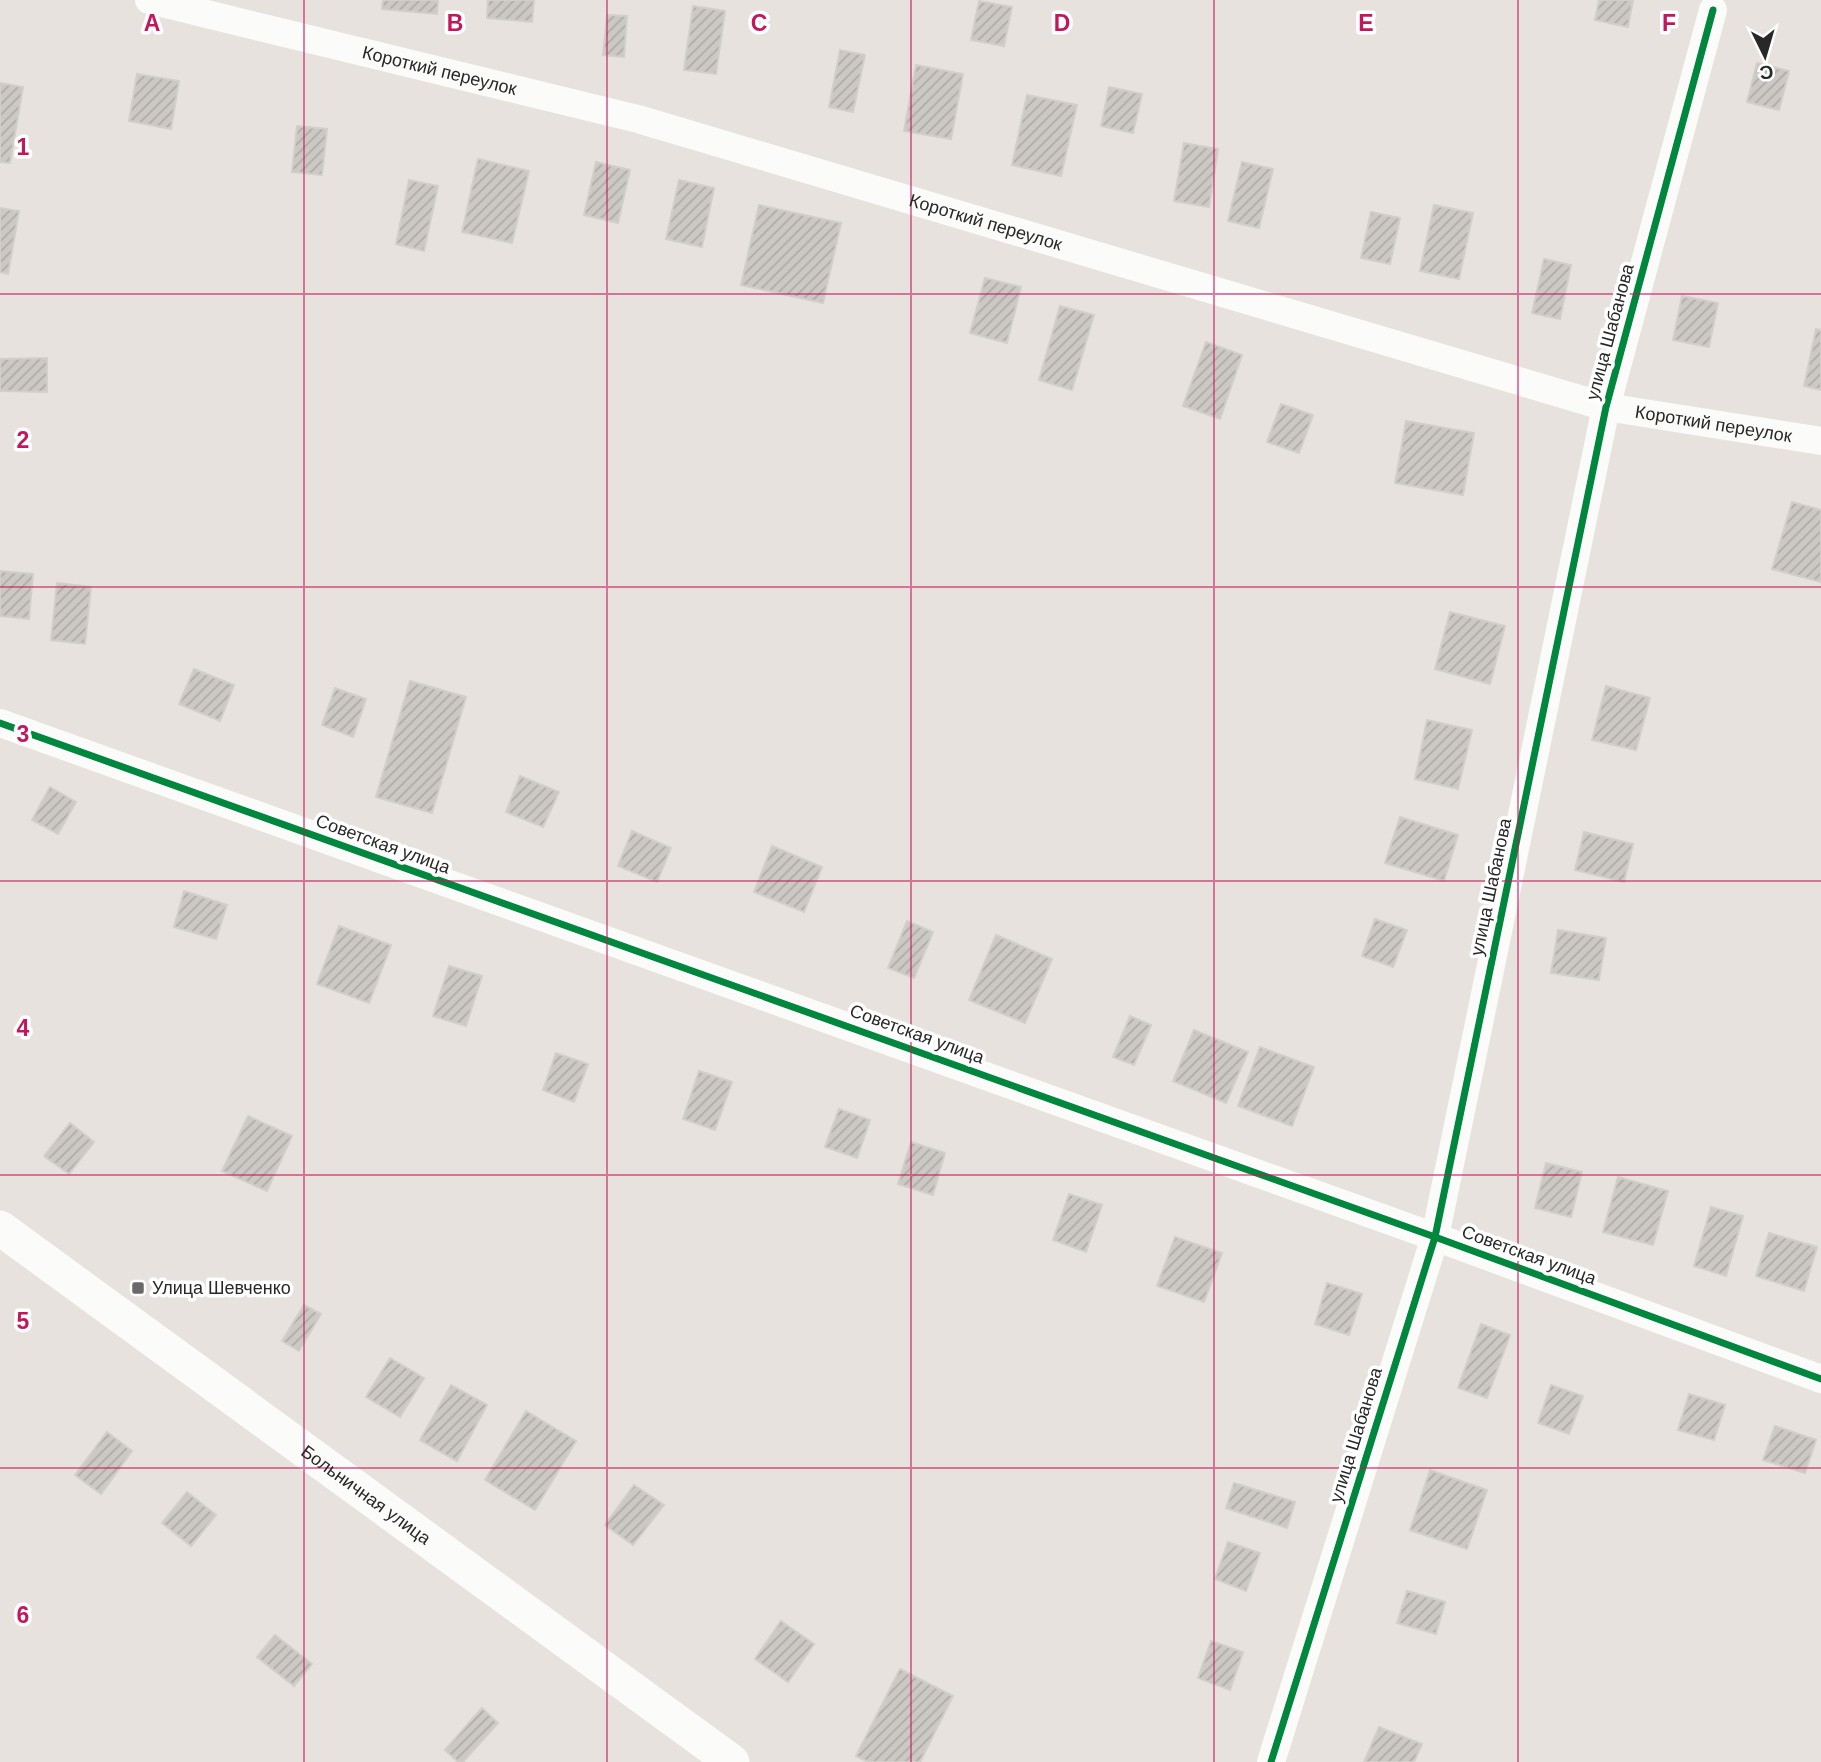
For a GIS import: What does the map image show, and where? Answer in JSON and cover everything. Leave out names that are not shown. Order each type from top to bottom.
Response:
[{"type":"street","name":"Короткий переулок","points":[[149,0],[638,119],[1606,407],[1821,441]]},
{"type":"street","name":"улица Шабанова","points":[[1271,1762],[1435,1237],[1606,407],[1713,10]]},
{"type":"street","name":"Советская улица","points":[[0,723],[1435,1237],[1821,1380]]},
{"type":"street","name":"Больничная улица","points":[[0,1228],[732,1762]]},
{"type":"building","points":[[383,0],[438,0],[437,14],[382,9]]},
{"type":"building","points":[[488,0],[534,0],[532,22],[487,18]]},
{"type":"building","points":[[1599,0],[1633,0],[1628,27],[1595,20]]},
{"type":"building","points":[[979,1],[1012,7],[1004,46],[971,40]]},
{"type":"building","points":[[693,6],[725,11],[716,74],[684,70]]},
{"type":"building","points":[[607,15],[627,16],[624,57],[603,55]]},
{"type":"building","points":[[840,50],[865,55],[853,112],[829,107]]},
{"type":"building","points":[[1757,63],[1789,71],[1779,110],[1747,102]]},
{"type":"building","points":[[916,65],[963,74],[951,139],[904,131]]},
{"type":"building","points":[[137,74],[179,81],[171,129],[129,121]]},
{"type":"building","points":[[0,83],[23,87],[10,163],[0,162]]},
{"type":"building","points":[[1109,87],[1142,94],[1133,133],[1101,126]]},
{"type":"building","points":[[1027,95],[1077,105],[1061,176],[1012,165]]},
{"type":"building","points":[[297,126],[327,129],[322,175],[292,172]]},
{"type":"building","points":[[1184,143],[1218,149],[1209,207],[1174,201]]},
{"type":"building","points":[[478,159],[529,171],[512,243],[462,232]]},
{"type":"building","points":[[596,162],[630,170],[618,223],[584,215]]},
{"type":"building","points":[[1242,162],[1273,169],[1259,228],[1228,221]]},
{"type":"building","points":[[409,180],[438,186],[424,251],[396,244]]},
{"type":"building","points":[[679,180],[714,188],[702,247],[666,239]]},
{"type":"building","points":[[759,205],[841,223],[823,303],[741,285]]},
{"type":"building","points":[[1434,205],[1473,213],[1459,279],[1420,271]]},
{"type":"building","points":[[0,208],[19,211],[8,274],[0,272]]},
{"type":"building","points":[[1371,212],[1400,218],[1390,264],[1361,258]]},
{"type":"building","points":[[1544,259],[1571,265],[1560,319],[1532,313]]},
{"type":"building","points":[[985,278],[1021,287],[1007,343],[970,333]]},
{"type":"building","points":[[1682,296],[1718,303],[1709,347],[1673,340]]},
{"type":"building","points":[[1060,306],[1094,315],[1072,390],[1039,380]]},
{"type":"building","points":[[1816,329],[1821,330],[1821,390],[1804,386]]},
{"type":"building","points":[[1206,342],[1242,355],[1220,419],[1183,406]]},
{"type":"building","points":[[47,358],[47,392],[0,391],[0,359]]},
{"type":"building","points":[[1281,404],[1313,415],[1299,453],[1267,442]]},
{"type":"building","points":[[1406,421],[1474,433],[1463,495],[1395,483]]},
{"type":"building","points":[[1792,502],[1821,510],[1821,582],[1772,569]]},
{"type":"building","points":[[0,571],[33,574],[29,619],[0,616]]},
{"type":"building","points":[[57,583],[91,587],[85,644],[51,640]]},
{"type":"building","points":[[1450,612],[1505,626],[1490,684],[1435,669]]},
{"type":"building","points":[[194,669],[234,685],[220,721],[179,704]]},
{"type":"building","points":[[410,681],[466,697],[432,813],[376,797]]},
{"type":"building","points":[[1606,686],[1650,698],[1636,750],[1592,740]]},
{"type":"building","points":[[335,688],[366,699],[353,737],[322,725]]},
{"type":"building","points":[[1427,720],[1472,730],[1458,789],[1415,779]]},
{"type":"building","points":[[520,776],[559,792],[543,827],[506,812]]},
{"type":"building","points":[[50,787],[76,802],[58,834],[32,820]]},
{"type":"building","points":[[1400,817],[1458,835],[1444,881],[1385,863]]},
{"type":"building","points":[[632,831],[671,848],[657,882],[618,866]]},
{"type":"building","points":[[1584,832],[1633,844],[1624,882],[1575,870]]},
{"type":"building","points":[[772,846],[822,867],[804,912],[754,892]]},
{"type":"building","points":[[184,891],[227,905],[216,939],[174,927]]},
{"type":"building","points":[[1375,919],[1407,930],[1393,967],[1362,956]]},
{"type":"building","points":[[907,921],[933,932],[914,978],[888,968]]},
{"type":"building","points":[[339,926],[391,945],[369,1003],[317,984]]},
{"type":"building","points":[[1558,930],[1606,938],[1599,980],[1551,973]]},
{"type":"building","points":[[996,935],[1052,959],[1025,1023],[969,1000]]},
{"type":"building","points":[[449,966],[482,976],[466,1026],[433,1016]]},
{"type":"building","points":[[1130,1016],[1151,1025],[1134,1065],[1113,1057]]},
{"type":"building","points":[[1194,1030],[1248,1052],[1226,1103],[1173,1081]]},
{"type":"building","points":[[1260,1047],[1314,1067],[1292,1126],[1238,1106]]},
{"type":"building","points":[[556,1053],[588,1064],[574,1102],[543,1090]]},
{"type":"building","points":[[699,1071],[732,1082],[715,1130],[683,1119]]},
{"type":"building","points":[[839,1109],[870,1120],[857,1158],[825,1147]]},
{"type":"building","points":[[248,1116],[292,1136],[267,1191],[222,1171]]},
{"type":"building","points":[[70,1123],[94,1142],[69,1174],[44,1156]]},
{"type":"building","points":[[911,1142],[945,1153],[933,1195],[898,1184]]},
{"type":"building","points":[[1546,1163],[1582,1172],[1571,1217],[1535,1208]]},
{"type":"building","points":[[1618,1177],[1668,1191],[1653,1245],[1603,1232]]},
{"type":"building","points":[[1069,1194],[1102,1205],[1086,1252],[1053,1240]]},
{"type":"building","points":[[1711,1207],[1743,1216],[1726,1276],[1694,1266]]},
{"type":"building","points":[[1769,1233],[1817,1247],[1804,1291],[1756,1276]]},
{"type":"building","points":[[1175,1237],[1222,1253],[1204,1302],[1157,1286]]},
{"type":"building","points":[[1327,1283],[1362,1294],[1349,1335],[1315,1324]]},
{"type":"building","points":[[304,1305],[321,1314],[299,1351],[282,1341]]},
{"type":"building","points":[[1481,1324],[1510,1335],[1487,1398],[1458,1388]]},
{"type":"building","points":[[390,1358],[424,1378],[400,1417],[366,1397]]},
{"type":"building","points":[[451,1385],[487,1405],[457,1461],[420,1440]]},
{"type":"building","points":[[1551,1385],[1583,1396],[1569,1434],[1538,1423]]},
{"type":"building","points":[[1689,1394],[1725,1405],[1714,1440],[1678,1430]]},
{"type":"building","points":[[526,1411],[576,1441],[535,1510],[485,1480]]},
{"type":"building","points":[[1775,1426],[1816,1440],[1805,1473],[1763,1460]]},
{"type":"building","points":[[107,1432],[132,1451],[101,1494],[75,1475]]},
{"type":"building","points":[[1430,1470],[1487,1490],[1467,1549],[1410,1530]]},
{"type":"building","points":[[1234,1483],[1295,1502],[1287,1528],[1226,1508]]},
{"type":"building","points":[[634,1485],[664,1505],[633,1545],[605,1525]]},
{"type":"building","points":[[187,1492],[216,1515],[191,1546],[162,1523]]},
{"type":"building","points":[[1228,1542],[1260,1553],[1246,1591],[1215,1579]]},
{"type":"building","points":[[1407,1591],[1445,1602],[1436,1634],[1397,1623]]},
{"type":"building","points":[[781,1621],[814,1644],[788,1682],[755,1659]]},
{"type":"building","points":[[275,1635],[312,1664],[294,1686],[257,1657]]},
{"type":"building","points":[[1211,1641],[1243,1652],[1230,1690],[1198,1678]]},
{"type":"building","points":[[900,1669],[953,1696],[920,1762],[868,1762],[856,1756]]},
{"type":"building","points":[[482,1708],[498,1723],[463,1762],[458,1762],[445,1750]]},
{"type":"building","points":[[1379,1727],[1422,1744],[1414,1762],[1364,1762]]},
{"type":"cycle path","points":[[1271,1762],[1435,1237],[1606,407],[1713,10]]},
{"type":"cycle path","points":[[0,723],[1435,1237],[1821,1379]]},
{"type":"place","name":"Улица Шевченко","points":[[138,1288]]}]
